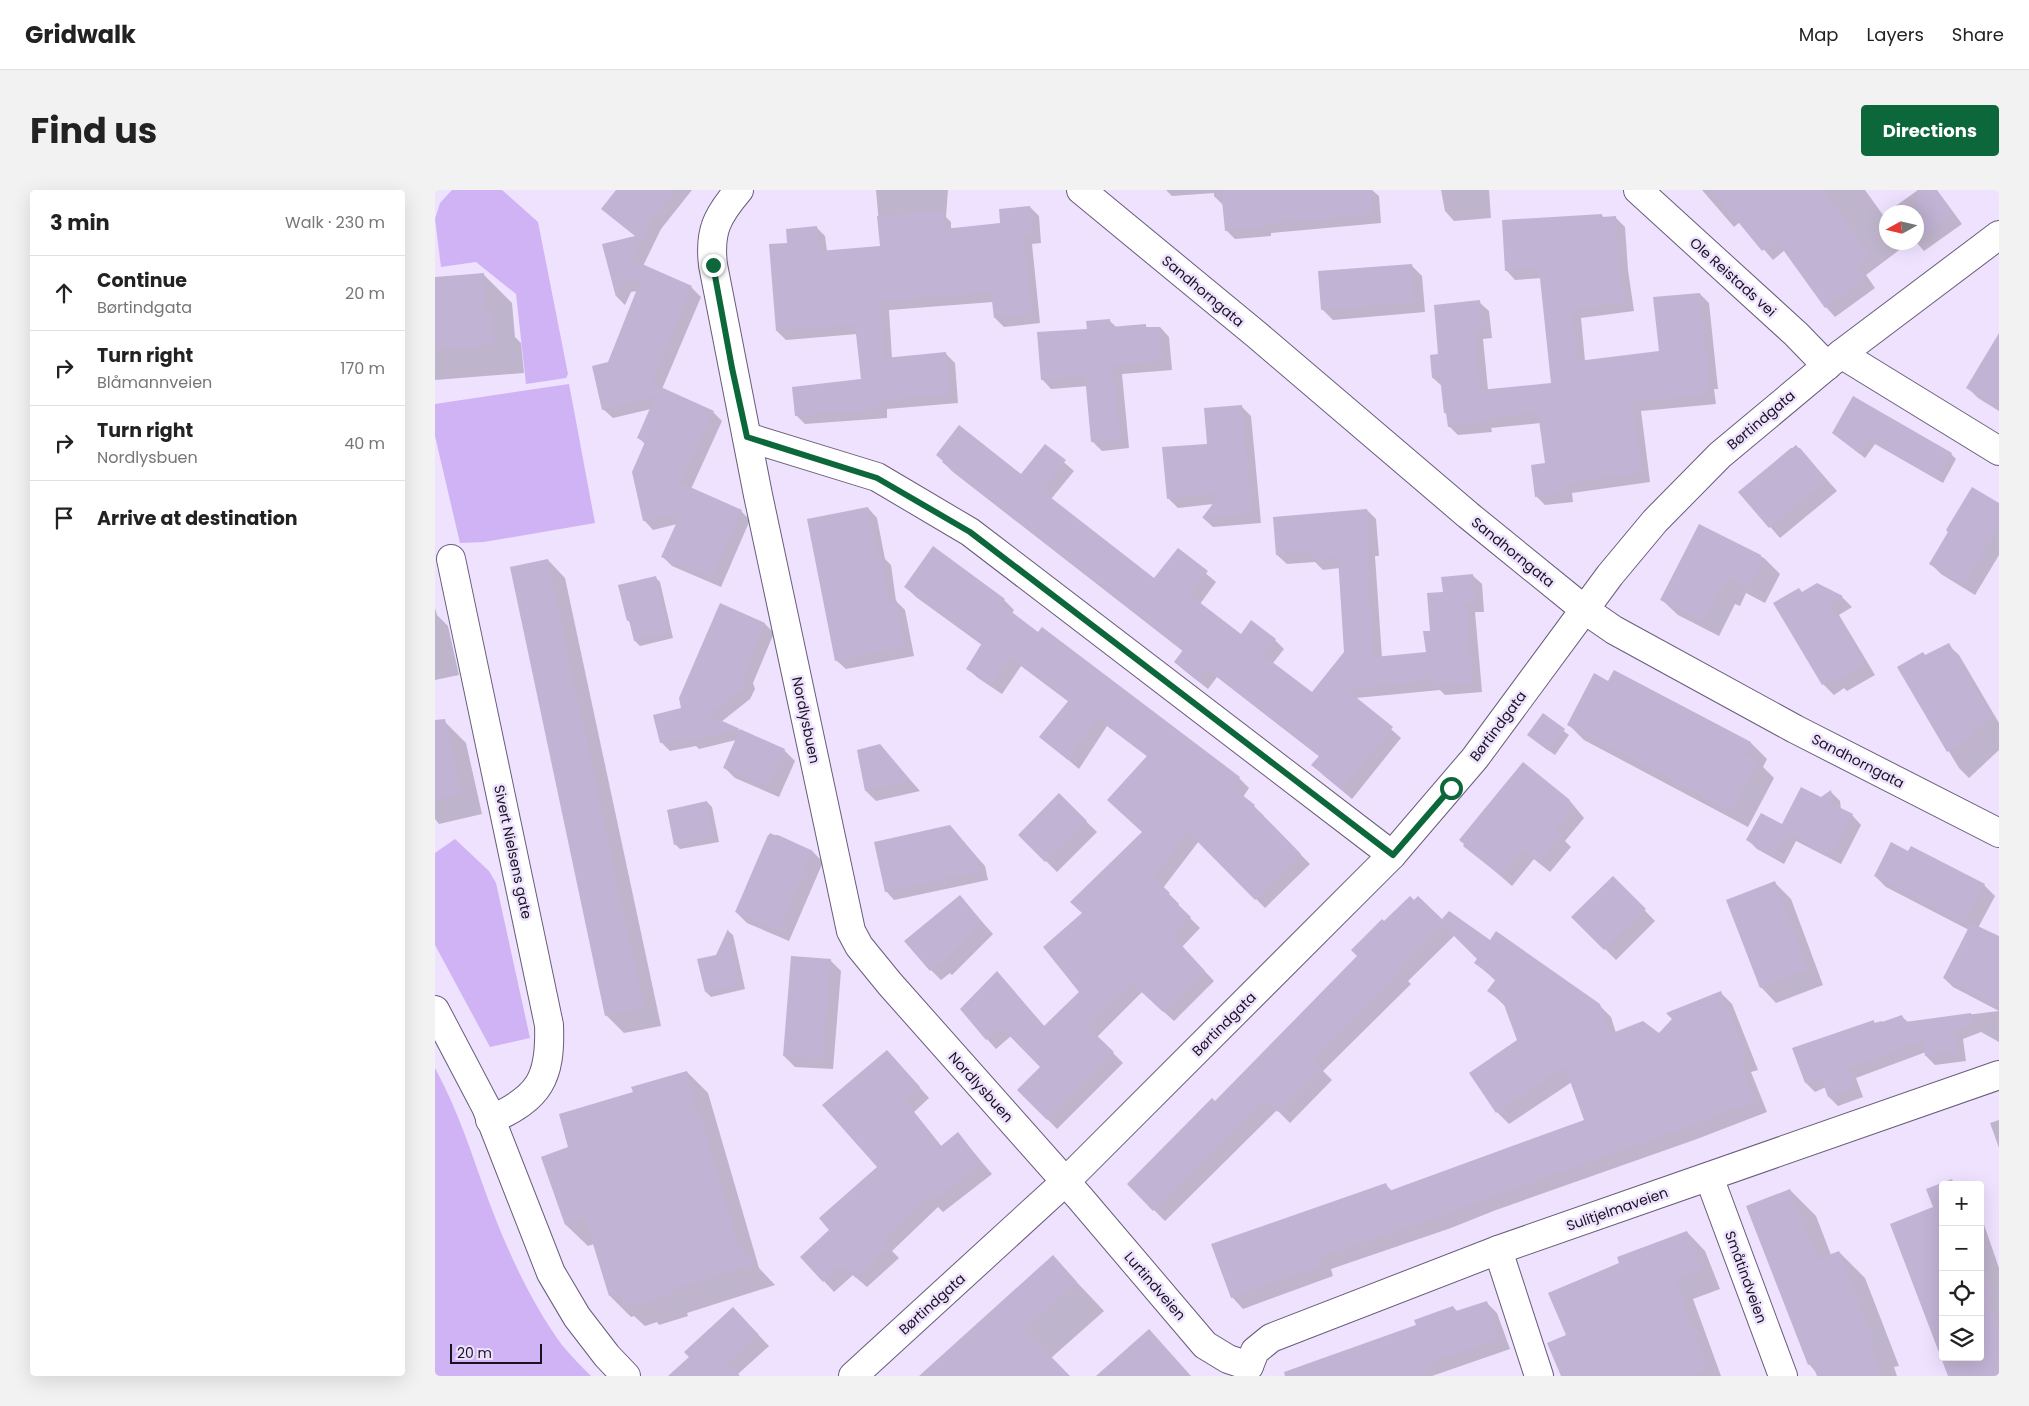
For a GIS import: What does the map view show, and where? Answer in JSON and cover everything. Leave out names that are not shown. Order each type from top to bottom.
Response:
[{"type":"street","name":"Nordlysbuen","points":[[739,190],[720,215],[711,246],[730,359],[851,931],[859,946],[890,984],[1065,1182]]},
{"type":"street","name":"Sandhorngata","points":[[1081,190],[1257,335],[1468,515],[1585,610],[1614,630],[1795,729],[1999,833]]},
{"type":"street","name":"Ole Reistads vei","points":[[1638,190],[1796,334],[1834,360],[1999,451]]},
{"type":"street","name":"Børtindgata","points":[[853,1376],[1065,1182],[1393,855],[1469,766],[1610,576],[1655,522],[1720,455],[1834,360],[1999,235]]},
{"type":"street","points":[[747,437],[877,478],[970,532],[1393,855]]},
{"type":"street","name":"Sivert Nielsens gate","points":[[451,558],[549,1025],[548,1066],[541,1082],[516,1108],[490,1120]]},
{"type":"street","points":[[435,1010],[490,1120],[551,1273],[577,1317],[607,1356],[626,1376]]},
{"type":"street","name":"Sulitjelmaveien","points":[[1250,1371],[1255,1351],[1271,1338],[1498,1250],[1709,1178],[1999,1075]]},
{"type":"street","name":"Småtindveien","points":[[1709,1178],[1783,1376]]},
{"type":"street","name":"Lurtindveien","points":[[1065,1182],[1205,1345],[1250,1371]]},
{"type":"street","points":[[1498,1250],[1539,1376]]},
{"type":"shaded area","points":[[452,190],[502,190],[538,222],[568,374],[566,378],[526,384],[516,294],[476,262],[441,267],[435,219],[440,203]]},
{"type":"shaded area","points":[[569,384],[595,523],[484,542],[460,543],[435,436],[435,404]]},
{"type":"shaded area","points":[[455,839],[489,871],[496,883],[530,1038],[490,1047],[435,945],[435,853]]},
{"type":"shaded area","points":[[435,1068],[458,1116],[495,1218],[520,1275],[550,1328],[572,1357],[591,1376],[435,1376]]},
{"type":"building","points":[[616,190],[675,190],[652,219],[633,260],[692,286],[652,383],[714,411],[681,483],[742,510],[712,579],[661,557],[681,513],[643,521],[632,472],[645,442],[637,438],[655,397],[602,410],[592,366],[608,362],[641,279],[622,283],[616,297],[602,244],[635,236],[601,209]]},
{"type":"building","points":[[1221,190],[1371,190],[1373,215],[1263,224],[1263,227],[1225,231]]},
{"type":"building","points":[[1712,190],[1823,190],[1870,255],[1857,265],[1867,278],[1825,308],[1776,240],[1762,251]]},
{"type":"building","points":[[1917,190],[1936,190],[1953,214],[1924,235],[1924,205],[1917,205]]},
{"type":"building","points":[[1030,206],[1033,235],[1024,236],[1032,314],[994,318],[991,293],[880,301],[885,358],[946,352],[950,394],[878,401],[879,409],[795,416],[792,387],[861,379],[855,325],[776,331],[769,244],[787,243],[786,229],[817,226],[819,251],[880,246],[877,216],[942,211],[944,229],[1000,223],[999,209]]},
{"type":"building","points":[[1602,214],[1602,217],[1616,216],[1619,260],[1625,302],[1573,310],[1578,361],[1659,351],[1653,297],[1700,293],[1709,380],[1706,380],[1707,395],[1633,402],[1642,473],[1563,484],[1564,493],[1535,497],[1531,465],[1545,463],[1538,413],[1483,419],[1483,423],[1448,427],[1446,413],[1444,413],[1440,377],[1432,378],[1430,355],[1438,354],[1434,305],[1480,300],[1483,330],[1474,330],[1480,390],[1551,383],[1539,269],[1505,271],[1502,220]]},
{"type":"building","points":[[1412,264],[1415,302],[1321,310],[1318,271]]},
{"type":"building","points":[[484,273],[487,314],[493,313],[495,345],[435,350],[435,277]]},
{"type":"building","points":[[1110,319],[1110,327],[1146,324],[1146,327],[1160,327],[1163,361],[1113,365],[1120,439],[1091,442],[1085,376],[1041,380],[1037,332],[1087,329],[1086,321]]},
{"type":"building","points":[[1999,333],[1999,408],[1966,388]]},
{"type":"building","points":[[1853,396],[1952,453],[1937,479],[1870,440],[1860,454],[1832,433]]},
{"type":"building","points":[[1242,405],[1252,513],[1202,518],[1221,493],[1167,499],[1162,447],[1207,444],[1204,408]]},
{"type":"building","points":[[959,425],[1021,474],[1045,444],[1066,460],[1041,490],[1154,578],[1178,548],[1208,571],[1190,595],[1241,634],[1251,620],[1276,639],[1263,655],[1312,692],[1344,652],[1338,558],[1312,561],[1312,552],[1276,555],[1273,517],[1367,509],[1370,547],[1366,547],[1374,657],[1426,652],[1423,631],[1430,631],[1427,593],[1443,592],[1441,577],[1473,574],[1475,603],[1466,603],[1473,683],[1435,687],[1434,680],[1347,690],[1393,727],[1342,790],[1311,765],[1319,756],[1207,669],[1198,681],[1174,662],[1183,650],[942,462],[936,455]]},
{"type":"building","points":[[1791,448],[1800,448],[1827,480],[1769,528],[1738,492]]},
{"type":"building","points":[[1972,487],[1999,503],[1999,527],[1964,585],[1929,564],[1948,532],[1946,530]]},
{"type":"building","points":[[868,507],[878,555],[882,554],[890,607],[896,599],[905,647],[835,661],[807,519]]},
{"type":"building","points":[[1699,524],[1761,555],[1761,565],[1749,588],[1729,578],[1723,591],[1719,589],[1703,621],[1660,600]]},
{"type":"building","points":[[933,546],[1005,599],[1001,604],[1038,632],[1042,627],[1240,777],[1232,787],[1255,805],[1301,854],[1255,900],[1188,832],[1154,878],[1170,893],[1168,895],[1191,917],[1173,936],[1205,971],[1163,1012],[1132,983],[1088,1027],[1114,1052],[1047,1120],[1017,1090],[1040,1067],[1001,1027],[986,1040],[960,1009],[997,971],[1044,1026],[1079,992],[1043,947],[1082,913],[1070,902],[1142,832],[1107,800],[1147,756],[1097,717],[1068,760],[1039,737],[1069,700],[1011,657],[991,685],[966,669],[982,643],[904,587]]},
{"type":"building","points":[[548,559],[644,1008],[605,1016],[510,567]]},
{"type":"building","points":[[656,576],[669,633],[634,641],[618,585]]},
{"type":"building","points":[[1817,583],[1843,596],[1830,604],[1865,664],[1836,681],[1834,678],[1822,685],[1773,603],[1799,588],[1802,592]]},
{"type":"building","points":[[720,603],[765,623],[745,673],[747,680],[742,690],[709,715],[740,729],[689,741],[688,737],[660,743],[653,715],[681,708],[679,698]]},
{"type":"building","points":[[1949,643],[1993,718],[1972,732],[1975,736],[1947,752],[1897,667],[1923,652],[1925,655]]},
{"type":"building","points":[[1614,670],[1751,742],[1745,754],[1759,761],[1732,812],[1567,725],[1594,673],[1608,681]]},
{"type":"building","points":[[1543,713],[1565,729],[1549,751],[1527,735]]},
{"type":"building","points":[[445,719],[462,793],[435,800],[435,720]]},
{"type":"building","points":[[740,729],[785,749],[768,787],[723,768]]},
{"type":"building","points":[[880,744],[911,781],[865,791],[857,750]]},
{"type":"building","points":[[1523,762],[1570,800],[1569,802],[1574,807],[1555,830],[1561,835],[1539,863],[1523,849],[1501,876],[1463,846],[1464,844],[1459,840]]},
{"type":"building","points":[[1801,787],[1821,797],[1831,790],[1833,804],[1853,814],[1831,856],[1787,833],[1774,856],[1746,840],[1761,813],[1782,824]]},
{"type":"building","points":[[1059,793],[1087,821],[1045,862],[1018,835]]},
{"type":"building","points":[[707,801],[714,837],[674,845],[667,810]]},
{"type":"building","points":[[950,825],[976,856],[980,872],[885,892],[874,842]]},
{"type":"building","points":[[768,835],[778,835],[813,851],[778,931],[735,912]]},
{"type":"building","points":[[1891,842],[1908,851],[1911,846],[1985,884],[1964,924],[1874,876]]},
{"type":"building","points":[[1613,876],[1646,909],[1604,950],[1571,917]]},
{"type":"building","points":[[1775,881],[1808,969],[1760,988],[1726,900]]},
{"type":"building","points":[[960,895],[983,923],[940,965],[939,963],[930,971],[904,941]]},
{"type":"building","points":[[1410,896],[1414,900],[1418,896],[1442,919],[1449,911],[1490,940],[1496,931],[1600,1004],[1610,1034],[1643,1021],[1659,1033],[1672,1019],[1666,1013],[1721,991],[1747,1058],[1741,1061],[1756,1101],[1439,1217],[1320,1257],[1323,1265],[1231,1298],[1211,1244],[1386,1183],[1389,1191],[1584,1120],[1565,1067],[1496,1113],[1469,1073],[1517,1040],[1503,1002],[1487,991],[1496,979],[1474,963],[1477,959],[1442,924],[1397,969],[1400,972],[1313,1059],[1322,1068],[1278,1112],[1265,1100],[1153,1211],[1127,1184],[1212,1098],[1215,1101],[1357,956],[1351,950],[1382,919],[1384,921]]},
{"type":"building","points":[[1971,923],[1999,936],[1999,1008],[1943,978]]},
{"type":"building","points":[[728,929],[741,984],[705,992],[697,959],[716,955]]},
{"type":"building","points":[[791,956],[831,959],[823,1059],[783,1056]]},
{"type":"building","points":[[1971,1013],[1973,1023],[1955,1030],[1958,1052],[1925,1056],[1923,1041],[1848,1069],[1854,1088],[1828,1097],[1821,1077],[1805,1083],[1792,1048],[1874,1020],[1874,1023],[1882,1022],[1902,1015],[1905,1022]]},
{"type":"building","points":[[887,1050],[920,1087],[905,1101],[941,1146],[958,1132],[982,1163],[932,1203],[928,1197],[883,1240],[889,1247],[856,1278],[842,1265],[823,1282],[800,1257],[829,1230],[819,1218],[877,1167],[822,1105]]},
{"type":"building","points":[[687,1071],[738,1245],[755,1264],[667,1292],[668,1295],[637,1305],[636,1301],[622,1306],[618,1293],[609,1296],[585,1218],[565,1225],[541,1157],[568,1147],[559,1114],[633,1092],[631,1087]]},
{"type":"building","points":[[1939,1184],[1939,1352],[1890,1224],[1933,1207],[1926,1189]]},
{"type":"building","points":[[1790,1189],[1818,1259],[1839,1251],[1873,1339],[1869,1341],[1882,1376],[1817,1376],[1812,1363],[1808,1365],[1746,1206]]},
{"type":"building","points":[[1687,1231],[1702,1270],[1676,1280],[1708,1369],[1690,1376],[1561,1376],[1547,1343],[1566,1335],[1548,1293],[1619,1263],[1617,1257]]},
{"type":"building","points":[[1053,1255],[1077,1282],[1024,1329],[1070,1376],[919,1376]]},
{"type":"building","points":[[1984,1270],[1994,1296],[1988,1298],[1999,1327],[1999,1376],[1948,1376],[1942,1361],[1984,1361]]},
{"type":"building","points":[[1487,1301],[1500,1339],[1427,1364],[1429,1371],[1416,1376],[1285,1376],[1284,1372],[1416,1325],[1414,1320],[1453,1306],[1456,1311]]},
{"type":"building","points":[[733,1307],[759,1335],[728,1363],[740,1376],[668,1376],[689,1357],[684,1352]]},
{"type":"building","points":[[1149,1329],[1191,1376],[1096,1376]]},
{"type":"route","points":[[713,265],[747,437],[877,478],[970,532],[1393,855],[1451,788]]}]
